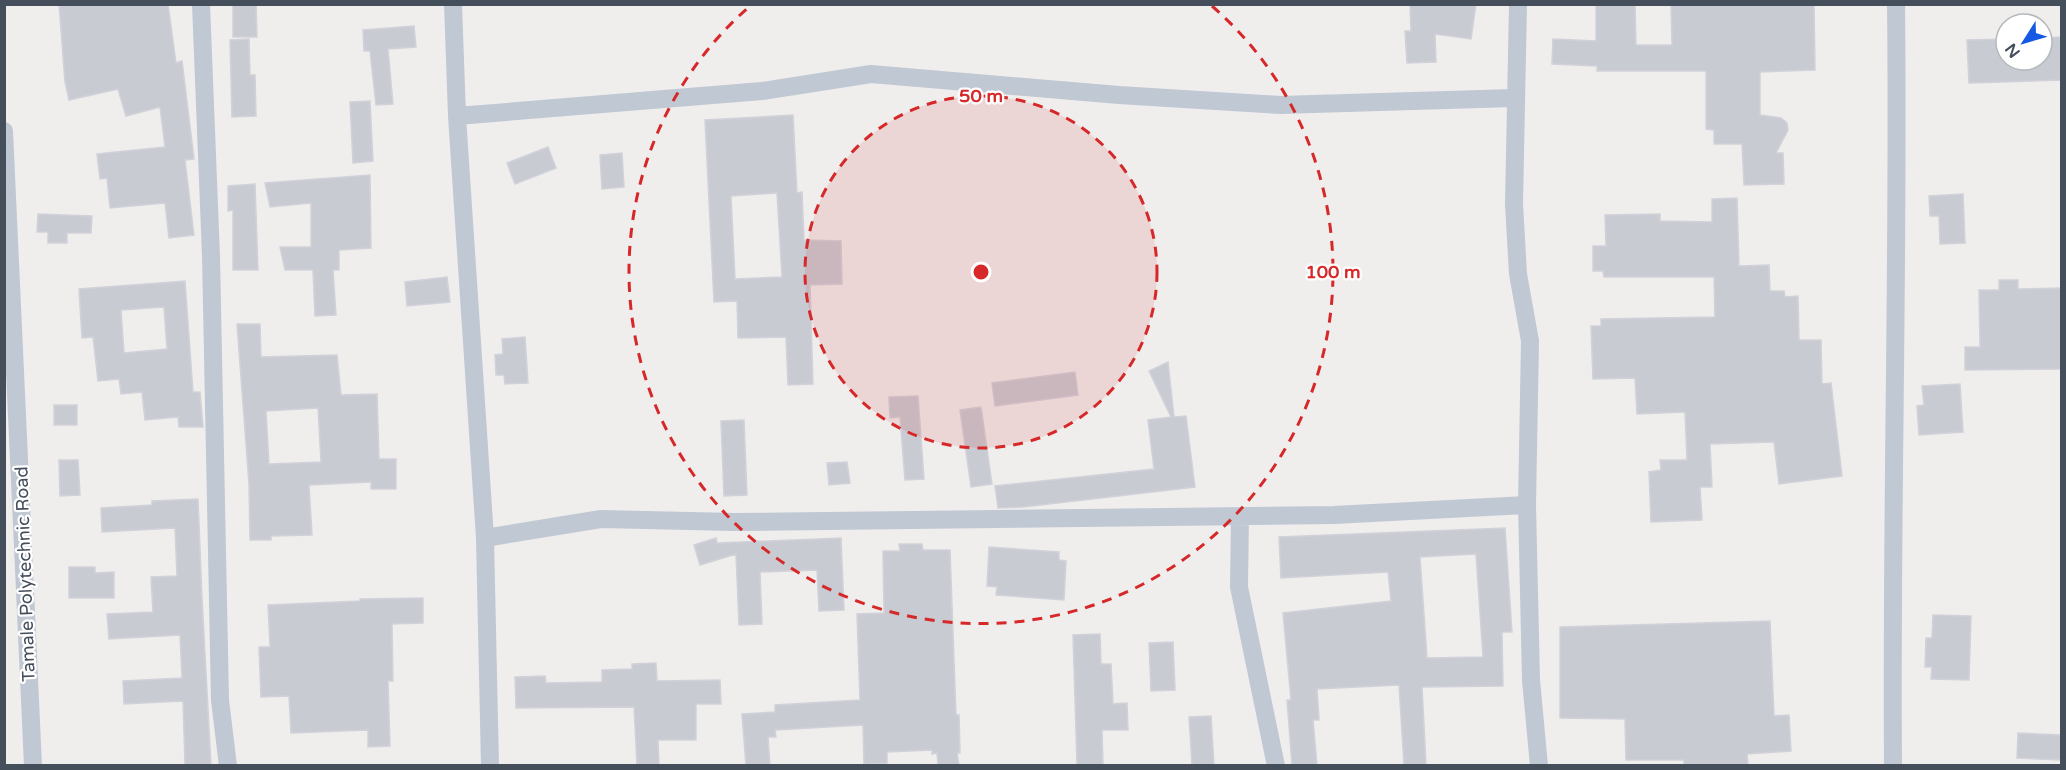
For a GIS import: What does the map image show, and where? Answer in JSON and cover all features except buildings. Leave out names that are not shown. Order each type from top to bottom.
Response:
[{"type":"street","points":[[201,4],[211,256],[220,700],[228,765]]},
{"type":"street","points":[[453,4],[457,116],[485,538],[490,765]]},
{"type":"street","points":[[1518,4],[1515,98],[1517,251],[1530,341],[1527,506],[1531,680],[1539,765]]},
{"type":"street","points":[[1893,765],[1891,585],[1898,176],[1896,4]]},
{"type":"street","points":[[457,116],[762,91],[871,74],[1280,105],[1515,98]]},
{"type":"street","name":"Tamale Polytechnic Road","points":[[4,131],[33,765]]},
{"type":"street","points":[[485,538],[601,519],[734,522],[1240,516],[1527,506]]},
{"type":"street","points":[[1240,516],[1239,587],[1276,765]]}]
